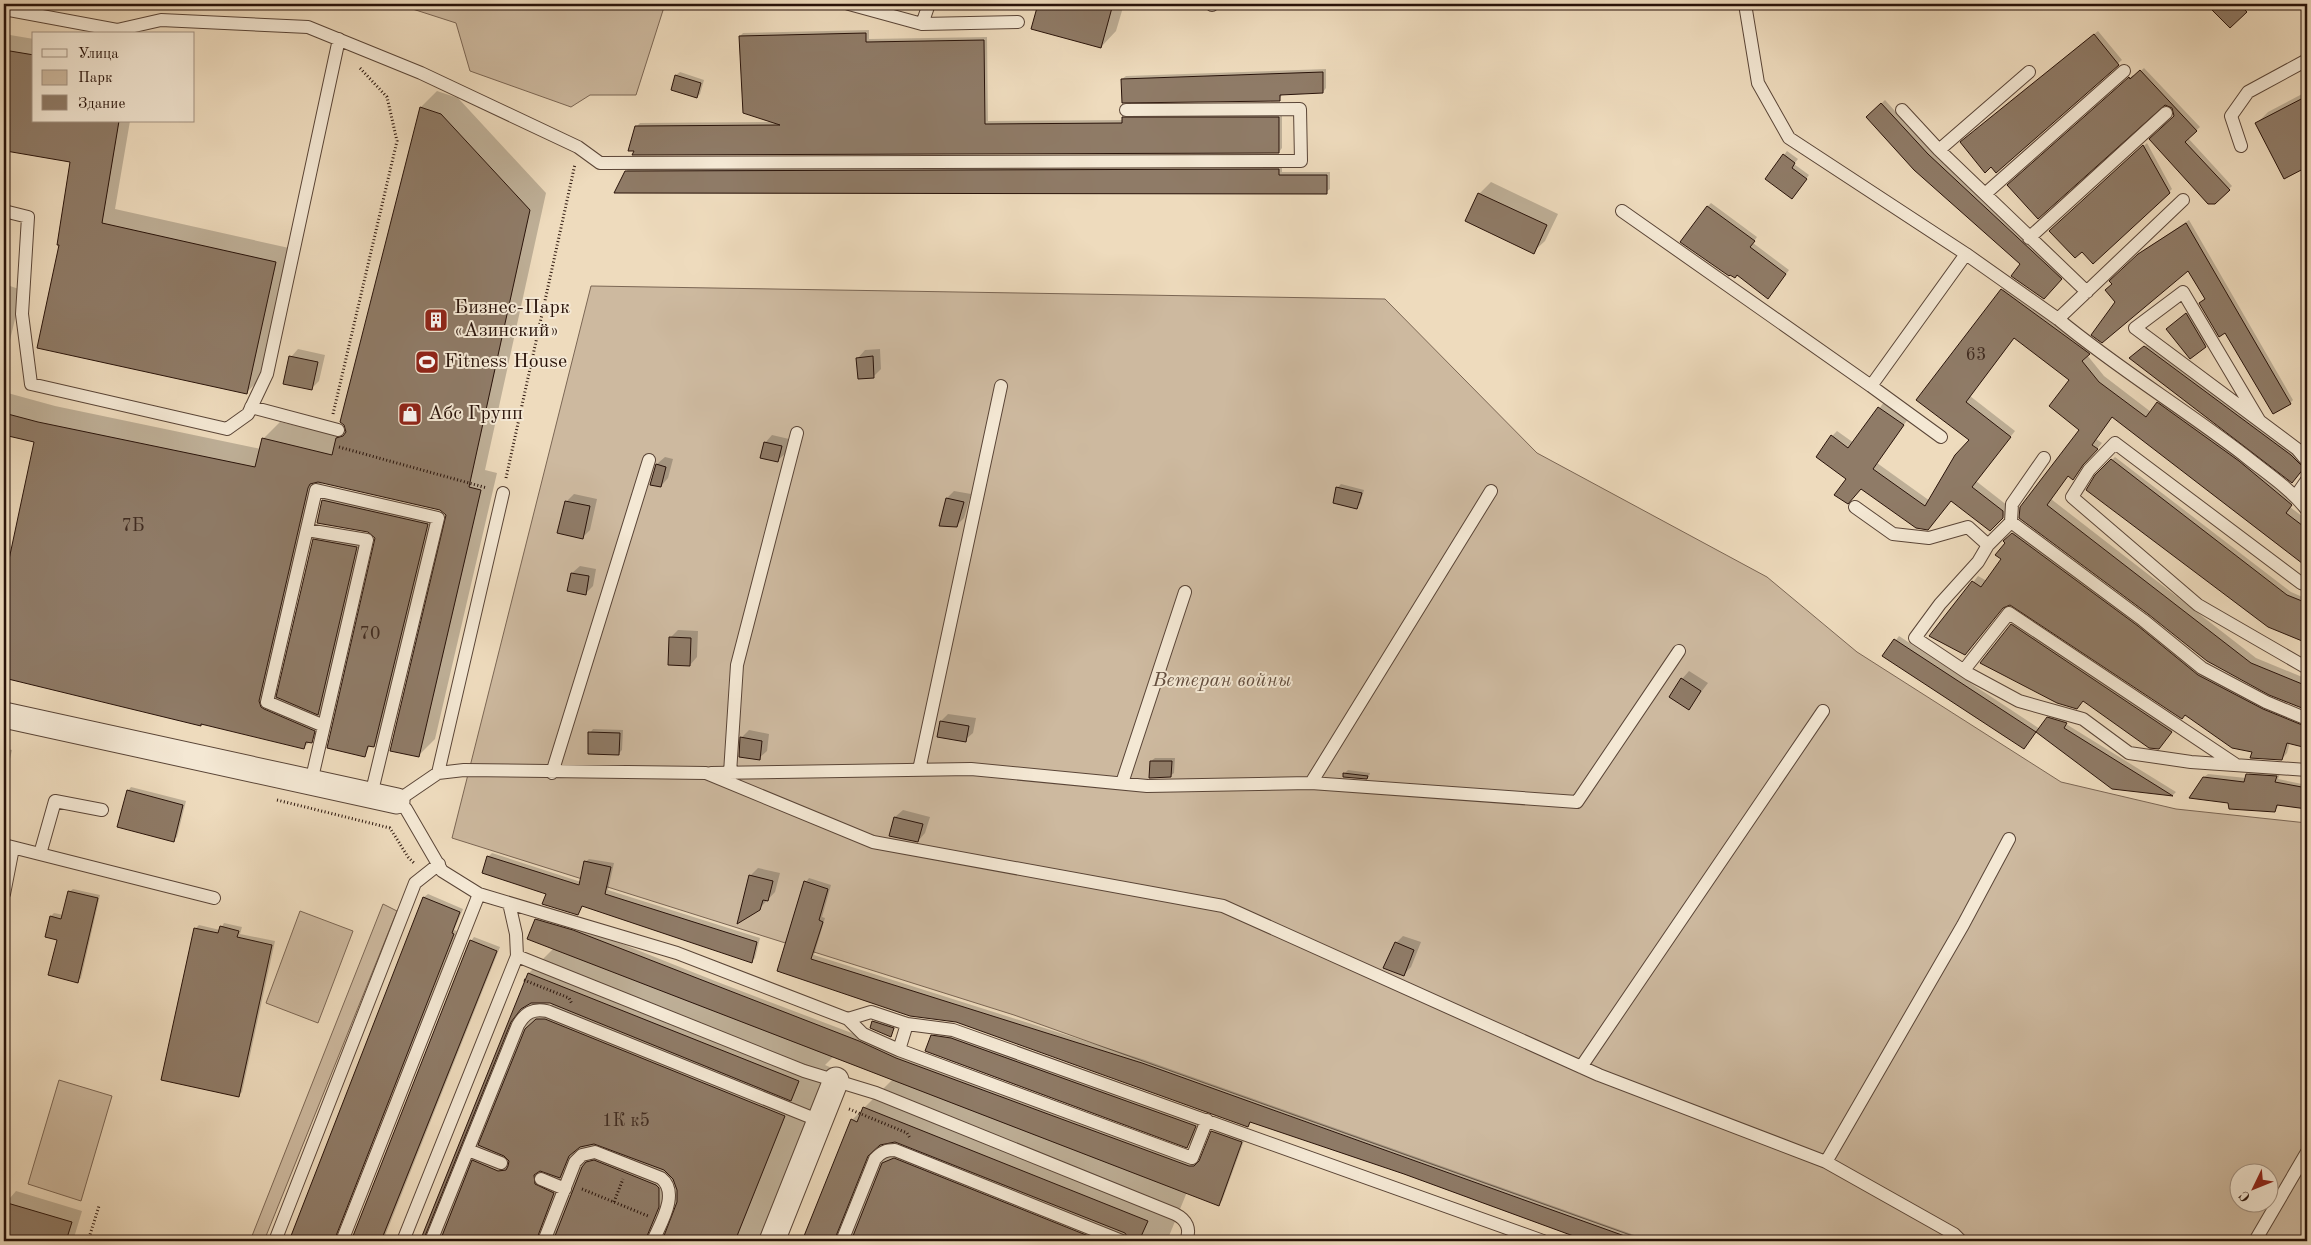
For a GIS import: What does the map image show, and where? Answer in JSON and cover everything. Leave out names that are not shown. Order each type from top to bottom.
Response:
[{"type":"street","points":[[4,716],[397,801]]},
{"type":"street","points":[[772,1241],[836,1080]]},
{"type":"lane","points":[[849,4],[922,24],[1018,22]]},
{"type":"lane","points":[[922,24],[929,4]]},
{"type":"lane","points":[[1745,4],[1758,83],[1789,138],[1966,254],[2058,320],[2088,344],[2219,436],[2296,496],[2307,510]]},
{"type":"lane","points":[[4,9],[117,30],[161,20],[308,27],[421,72],[578,147],[600,163],[1301,161],[1300,109],[1126,110]]},
{"type":"lane","points":[[4,211],[28,217],[22,314],[31,384],[227,429],[248,414],[266,374],[339,39]]},
{"type":"lane","points":[[2241,146],[2230,116],[2248,92],[2307,60]]},
{"type":"lane","points":[[1985,194],[2124,71]]},
{"type":"lane","points":[[1939,150],[2029,72]]},
{"type":"lane","points":[[1902,110],[1939,150],[2087,292]]},
{"type":"lane","points":[[2029,238],[2166,113]]},
{"type":"lane","points":[[2058,320],[2183,200]]},
{"type":"lane","points":[[1622,210],[1941,436]]},
{"type":"lane","points":[[1871,386],[1966,254]]},
{"type":"lane","points":[[2259,420],[2184,292],[2135,328],[2297,449],[2307,461]]},
{"type":"lane","points":[[919,770],[1001,386]]},
{"type":"lane","points":[[252,406],[334,429]]},
{"type":"lane","points":[[730,773],[737,665],[797,433]]},
{"type":"lane","points":[[2307,585],[2301,583],[2115,443],[2089,470],[2072,496],[2198,606],[2307,668]]},
{"type":"lane","points":[[2044,458],[2012,504],[2011,522],[1988,545],[1978,562],[1940,604],[1915,638],[1964,670],[2019,701],[2083,718],[2129,753],[2237,766],[2307,770]]},
{"type":"lane","points":[[552,773],[649,460]]},
{"type":"lane","points":[[2296,496],[2307,480]]},
{"type":"lane","points":[[324,726],[267,702],[316,490],[438,518],[371,795]]},
{"type":"lane","points":[[1311,783],[1491,491]]},
{"type":"lane","points":[[438,773],[502,493]]},
{"type":"lane","points":[[1855,507],[1893,534],[1928,538],[1968,527],[1988,545]]},
{"type":"lane","points":[[2011,522],[2143,620],[2202,668],[2266,702],[2307,719]]},
{"type":"lane","points":[[307,530],[367,540],[311,782]]},
{"type":"lane","points":[[1122,783],[1185,592]]},
{"type":"lane","points":[[1964,670],[2009,613],[2237,766]]},
{"type":"lane","points":[[1207,1120],[1192,1158],[899,1050],[863,1034],[848,1019],[677,954],[479,894],[442,871],[406,809],[397,801],[438,773],[464,770],[552,773],[730,773],[971,769],[1147,786],[1311,783],[1577,802],[1679,651]]},
{"type":"lane","points":[[1581,1067],[1823,711]]},
{"type":"lane","points":[[706,773],[873,842],[1223,906],[1581,1067],[1826,1162],[1954,1234],[1961,1241]]},
{"type":"lane","points":[[40,854],[55,801],[102,810]]},
{"type":"lane","points":[[1826,1162],[1963,925],[2009,839]]},
{"type":"lane","points":[[4,894],[8,846],[214,898]]},
{"type":"lane","points":[[276,1241],[415,883],[439,864]]},
{"type":"lane","points":[[342,1241],[479,894]]},
{"type":"lane","points":[[403,1241],[517,956],[516,934],[509,903]]},
{"type":"lane","points":[[517,956],[804,1071],[876,1094],[1181,1216],[1187,1224],[1189,1234],[1186,1241]]},
{"type":"lane","points":[[431,1241],[518,1025],[527,1013],[541,1010],[820,1121]]},
{"type":"lane","points":[[848,1019],[871,1012],[907,1024],[953,1030],[1543,1241]]},
{"type":"lane","points":[[899,1050],[907,1024]]},
{"type":"lane","points":[[468,1150],[501,1163]]},
{"type":"lane","points":[[842,1241],[875,1159],[879,1154],[895,1150],[1122,1241]]},
{"type":"lane","points":[[2255,1241],[2307,1152]]},
{"type":"lane","points":[[544,1241],[576,1162],[586,1153],[599,1153],[661,1178],[666,1183],[670,1196],[652,1241]]},
{"type":"lane","points":[[541,1179],[566,1186]]},
{"type":"path","points":[[357,65],[387,97],[397,142],[334,429],[326,444],[458,479],[502,493],[578,147]]},
{"type":"path","points":[[274,800],[390,828],[408,857],[425,874]]},
{"type":"path","points":[[525,980],[563,995]]},
{"type":"path","points":[[860,1114],[902,1131]]},
{"type":"path","points":[[614,1202],[628,1165]]},
{"type":"path","points":[[566,1186],[614,1202],[661,1221]]},
{"type":"path","points":[[88,1241],[99,1206]]},
{"type":"green space","points":[[397,4],[665,4],[636,95],[590,95],[571,107],[470,71],[456,23]]},
{"type":"green space","name":"Ветеран войны","points":[[591,286],[1385,299],[1537,453],[1767,577],[1857,652],[2061,782],[2176,809],[2307,823],[2307,1241],[1647,1241],[1014,1015],[452,838]]},
{"type":"green space","points":[[383,904],[397,911],[264,1241],[250,1241]]},
{"type":"green space","points":[[300,911],[353,931],[318,1023],[266,1003]]},
{"type":"green space","points":[[59,1080],[112,1096],[81,1201],[28,1184]]},
{"type":"building","points":[[1038,4],[1113,4],[1101,48],[1031,29]]},
{"type":"building","points":[[2206,4],[2239,4],[2247,12],[2230,28]]},
{"type":"building","points":[[866,33],[866,42],[984,40],[985,124],[1122,123],[1122,117],[1279,117],[1279,153],[632,155],[634,151],[628,151],[635,126],[780,125],[743,113],[739,36]]},
{"type":"building","points":[[2094,34],[2119,65],[1996,173],[1991,167],[1985,173],[1960,142]]},
{"type":"building","points":[[4,50],[32,55],[32,122],[119,122],[102,223],[276,262],[247,394],[37,348],[59,245],[57,245],[70,162],[6,151],[8,145],[4,144]]},
{"type":"building","points":[[2140,70],[2197,131],[2185,142],[2230,190],[2215,204],[2208,204],[2149,139],[2174,116],[2172,108],[2165,105],[2038,219],[2007,185],[2129,77],[2130,79]]},
{"type":"building","points":[[1323,72],[1323,93],[1280,95],[1280,101],[1122,103],[1121,79]]},
{"type":"building","points":[[675,75],[701,83],[697,98],[671,90]]},
{"type":"building","points":[[2307,96],[2307,167],[2284,179],[2255,123]]},
{"type":"building","points":[[1881,103],[1928,154],[2062,279],[2044,299],[2011,276],[2020,264],[1914,170],[1866,117]]},
{"type":"building","points":[[420,107],[441,114],[530,210],[469,487],[481,490],[419,757],[390,751],[446,515],[440,510],[318,482],[310,484],[308,488],[259,701],[264,709],[315,731],[312,743],[306,742],[304,749],[4,678],[4,583],[34,442],[4,435],[4,413],[38,422],[255,467],[262,438],[332,455],[336,438],[343,436],[346,432],[344,425],[340,422]]},
{"type":"building","points":[[2143,145],[2170,193],[2093,264],[2082,252],[2075,258],[2049,231]]},
{"type":"building","points":[[1783,154],[1795,163],[1792,168],[1807,179],[1792,199],[1765,179]]},
{"type":"building","points":[[1279,169],[1279,175],[1327,175],[1327,194],[614,193],[625,171]]},
{"type":"building","points":[[1478,193],[1547,225],[1534,254],[1465,221]]},
{"type":"building","points":[[1707,206],[1755,241],[1750,247],[1786,274],[1768,299],[1737,275],[1735,278],[1729,276],[1680,242]]},
{"type":"building","points":[[2186,223],[2291,404],[2273,414],[2225,333],[2219,337],[2199,303],[2205,299],[2188,271],[2102,343],[2091,335],[2115,302],[2105,290],[2112,284],[2109,281],[2138,254]]},
{"type":"building","points":[[2001,289],[2090,354],[2082,361],[2099,382],[2146,417],[2157,402],[2239,461],[2292,505],[2286,513],[2307,529],[2307,567],[2112,417],[2092,445],[2098,449],[2083,465],[2073,480],[2068,476],[2047,505],[2251,663],[2307,686],[2307,710],[2269,695],[2207,661],[2148,614],[2019,518],[2020,507],[2079,430],[2049,406],[2069,380],[2014,338],[1966,402],[2011,437],[1972,487],[2003,511],[2003,518],[1990,531],[1951,501],[1928,530],[1916,528],[1861,489],[1848,504],[1834,495],[1846,479],[1816,457],[1831,435],[1848,448],[1878,407],[1904,425],[1873,469],[1925,506],[1955,455],[1969,440],[1916,400]]},
{"type":"building","points":[[2186,313],[2206,347],[2190,359],[2166,329]]},
{"type":"building","points":[[2144,346],[2291,455],[2304,468],[2292,483],[2129,358]]},
{"type":"building","points":[[289,356],[318,362],[312,390],[283,384]]},
{"type":"building","points":[[873,356],[874,378],[858,379],[856,358]]},
{"type":"building","points":[[764,442],[782,446],[778,462],[760,458]]},
{"type":"building","points":[[2111,459],[2287,595],[2307,603],[2307,643],[2268,627],[2086,490],[2095,475]]},
{"type":"building","points":[[656,464],[666,467],[661,487],[650,485]]},
{"type":"building","points":[[1336,487],[1362,493],[1357,509],[1333,503]]},
{"type":"building","points":[[946,498],[964,502],[957,527],[939,526]]},
{"type":"building","points":[[322,500],[428,524],[374,747],[368,746],[365,757],[327,748],[375,538],[368,532],[317,523]]},
{"type":"building","points":[[565,501],[590,506],[583,539],[557,533]]},
{"type":"building","points":[[2012,533],[2138,626],[2198,675],[2263,709],[2307,727],[2307,748],[2287,743],[2282,760],[2250,758],[2252,752],[2232,748],[2185,715],[2182,719],[2010,605],[2003,608],[1965,655],[1929,636],[1972,581],[1981,587],[2001,559],[1995,555],[2005,543],[2003,541]]},
{"type":"building","points":[[313,539],[357,547],[318,715],[276,697]]},
{"type":"building","points":[[571,573],[589,576],[586,595],[567,591]]},
{"type":"building","points":[[2011,624],[2172,732],[2159,749],[2149,748],[2083,701],[2077,709],[2057,703],[1980,663]]},
{"type":"building","points":[[669,637],[691,638],[690,666],[668,665]]},
{"type":"building","points":[[1894,639],[2036,732],[2024,749],[1882,656]]},
{"type":"building","points":[[1681,678],[1701,691],[1689,710],[1669,697]]},
{"type":"building","points":[[2047,717],[2067,723],[2064,728],[2173,796],[2112,789],[2036,732]]},
{"type":"building","points":[[940,721],[969,726],[966,742],[937,737]]},
{"type":"building","points":[[588,732],[620,733],[619,755],[588,754]]},
{"type":"building","points":[[740,737],[762,741],[760,760],[739,757]]},
{"type":"building","points":[[1150,761],[1172,761],[1171,777],[1149,778]]},
{"type":"building","points":[[1343,773],[1368,776],[1367,779],[1343,777]]},
{"type":"building","points":[[2246,774],[2277,776],[2275,782],[2307,788],[2307,809],[2277,805],[2275,812],[2229,809],[2228,803],[2189,798],[2203,777],[2244,782]]},
{"type":"building","points":[[127,790],[183,805],[174,842],[117,827]]},
{"type":"building","points":[[894,817],[923,824],[918,842],[889,836]]},
{"type":"building","points":[[487,856],[579,885],[584,861],[611,867],[605,894],[757,942],[752,963],[582,906],[578,915],[542,904],[546,894],[482,873]]},
{"type":"building","points":[[749,875],[773,881],[768,901],[763,900],[760,910],[737,924]]},
{"type":"building","points":[[804,881],[828,889],[819,920],[823,922],[811,959],[1142,1063],[1633,1239],[1632,1241],[1587,1241],[1404,1174],[1250,1122],[1248,1127],[956,1022],[910,1016],[777,971]]},
{"type":"building","points":[[68,891],[98,898],[78,983],[48,975],[57,940],[45,937],[50,916],[61,919]]},
{"type":"building","points":[[423,897],[460,912],[452,933],[454,934],[334,1241],[289,1241]]},
{"type":"building","points":[[535,919],[573,930],[859,1041],[896,1058],[1189,1166],[1194,1166],[1199,1161],[1211,1131],[1242,1142],[1219,1206],[527,939]]},
{"type":"building","points":[[220,926],[239,931],[237,937],[272,945],[239,1097],[161,1080],[194,928],[218,933]]},
{"type":"building","points":[[470,940],[497,951],[381,1241],[351,1241]]},
{"type":"building","points":[[1395,942],[1414,950],[1404,976],[1383,968]]},
{"type":"building","points":[[528,973],[799,1081],[791,1101],[550,1003],[531,1003],[521,1009],[511,1022],[423,1241],[420,1241]]},
{"type":"building","points":[[536,1019],[545,1019],[785,1116],[735,1241],[662,1241],[677,1202],[677,1190],[673,1179],[664,1170],[594,1144],[580,1147],[569,1156],[560,1178],[540,1171],[534,1175],[535,1184],[554,1193],[536,1241],[440,1241],[472,1160],[498,1171],[506,1170],[508,1166],[509,1161],[504,1156],[478,1145],[525,1029]]},
{"type":"building","points":[[872,1021],[894,1028],[891,1037],[870,1028]]},
{"type":"building","points":[[931,1035],[951,1038],[1196,1126],[1187,1148],[925,1051]]},
{"type":"building","points":[[863,1107],[1148,1221],[1139,1241],[1130,1241],[1125,1233],[895,1142],[880,1145],[868,1156],[834,1241],[802,1241],[851,1119],[857,1122]]},
{"type":"building","points":[[894,1158],[1101,1241],[851,1241],[882,1163]]},
{"type":"building","points":[[594,1160],[656,1185],[659,1188],[659,1207],[645,1241],[553,1241],[582,1167],[586,1162]]},
{"type":"building","points":[[4,1202],[72,1222],[66,1241],[4,1241]]},
{"type":"place","name":"Бизнес-Парк «Азинский»","points":[[436,320]]},
{"type":"place","name":"Fitness House","points":[[427,362]]},
{"type":"place","name":"Абс Групп","points":[[410,414]]}]
